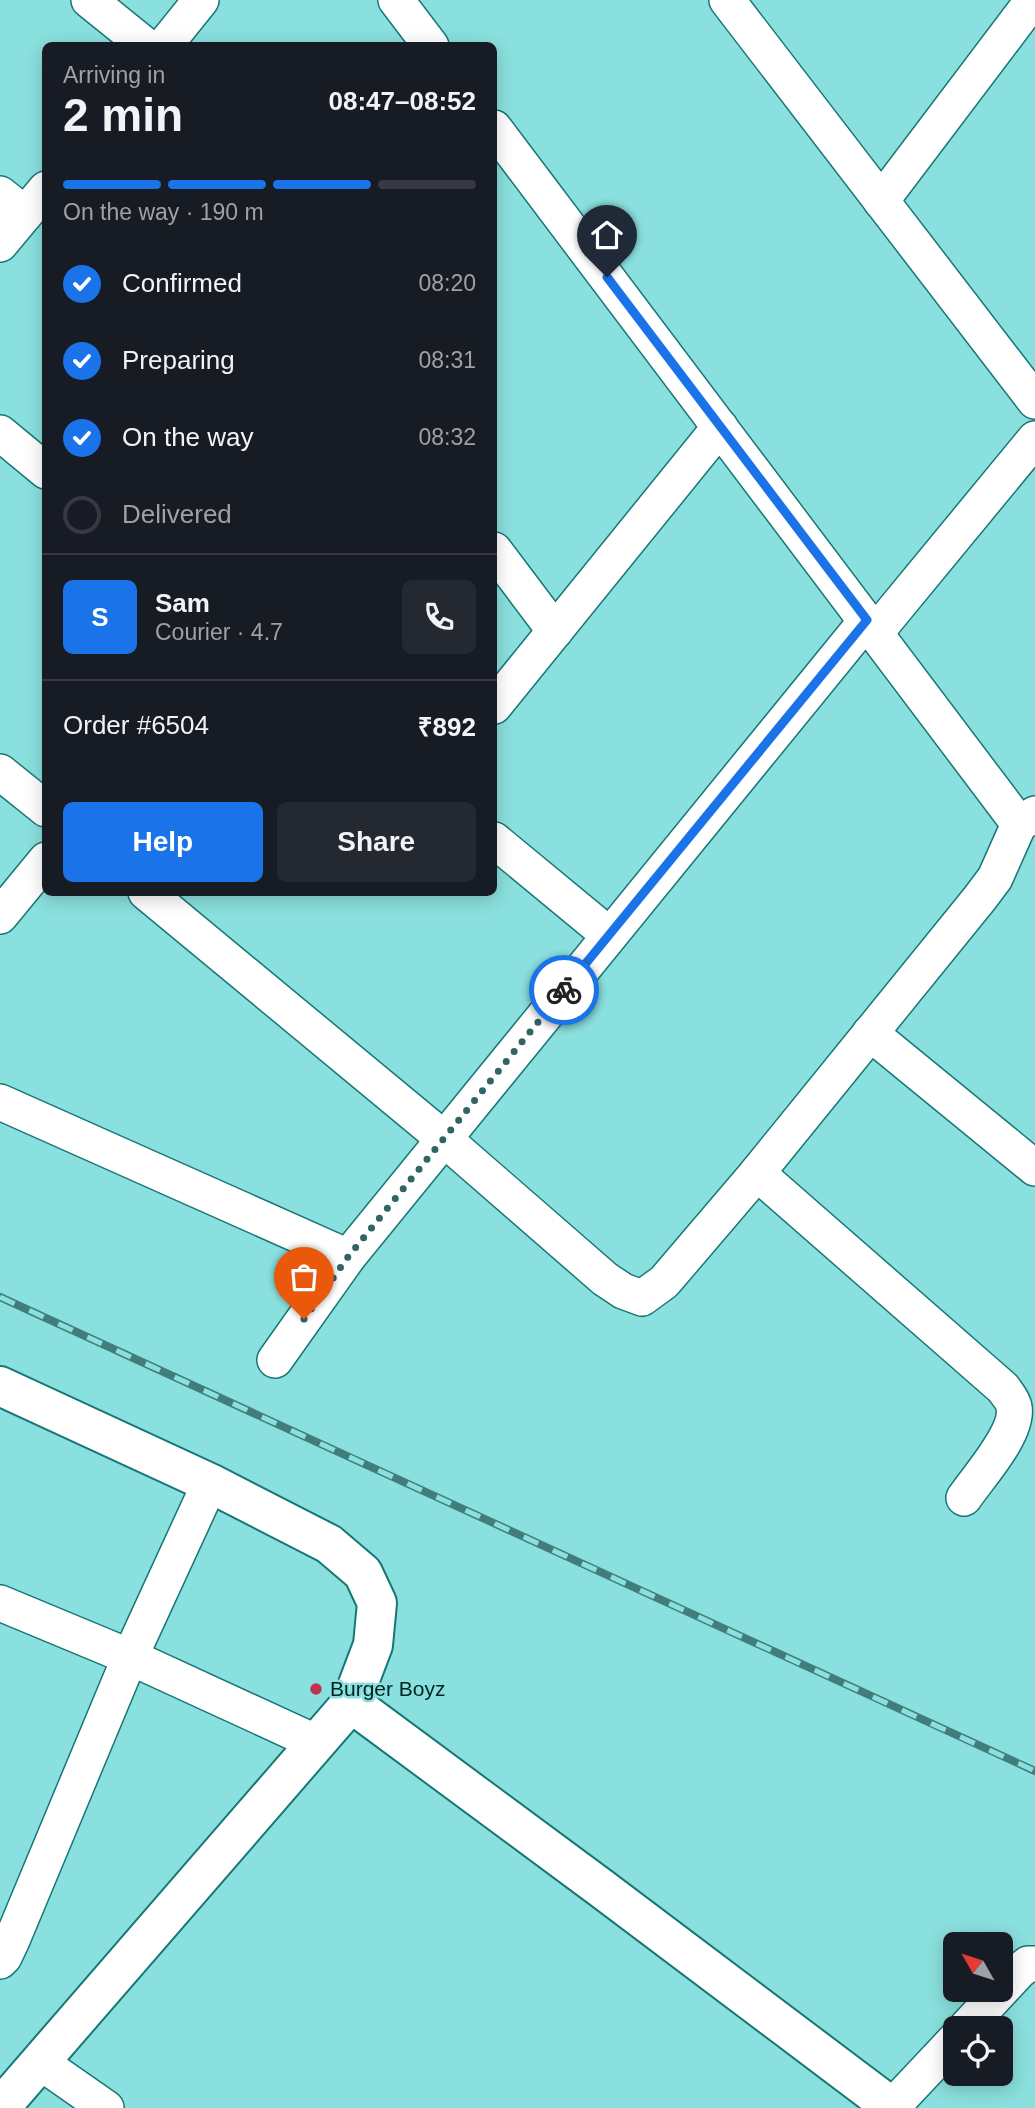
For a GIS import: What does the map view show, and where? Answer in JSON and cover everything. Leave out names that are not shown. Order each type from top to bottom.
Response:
[{"type":"street","points":[[89,0],[141,42]]},
{"type":"street","points":[[167,42],[201,0]]},
{"type":"street","points":[[396,0],[428,42]]},
{"type":"street","points":[[727,0],[1035,401]]},
{"type":"street","points":[[881,201],[1033,0]]},
{"type":"street","points":[[151,896],[443,1138],[605,1279],[642,1298],[664,1282],[757,1172],[980,898],[995,878],[1027,819],[871,626],[497,132]]},
{"type":"street","points":[[0,244],[23,199]]},
{"type":"street","points":[[497,702],[720,427]]},
{"type":"street","points":[[0,433],[42,468]]},
{"type":"street","points":[[275,1360],[348,1257],[609,935],[871,626],[1035,439]]},
{"type":"street","points":[[497,554],[555,631]]},
{"type":"street","points":[[0,772],[42,806]]},
{"type":"street","points":[[497,842],[609,935]]},
{"type":"street","points":[[0,916],[42,865]]},
{"type":"street","points":[[870,1033],[1035,1168]]},
{"type":"street","points":[[0,1102],[348,1257]]},
{"type":"street","points":[[757,1172],[1003,1388],[1014,1404],[1015,1418],[1010,1432],[964,1498]]},
{"type":"street","points":[[0,1386],[210,1483],[329,1544],[363,1573],[377,1602],[373,1645],[351,1703],[0,2108]]},
{"type":"street","points":[[0,1961],[12,1940],[130,1657],[210,1483]]},
{"type":"street","points":[[0,1603],[130,1657],[317,1743]]},
{"type":"street","points":[[351,1703],[893,2108],[943,2053]]},
{"type":"street","points":[[977,2016],[1019,1971],[1028,1964],[1035,1964]]},
{"type":"street","points":[[40,2062],[106,2108]]},
{"type":"railway","points":[[0,1297],[1035,1771]]},
{"type":"way so far","points":[[304,1319],[348,1257],[564,990]]},
{"type":"place","name":"Burger Boyz","points":[[316,1689]]},
{"type":"route","points":[[564,990],[867,620],[607,277]]}]
